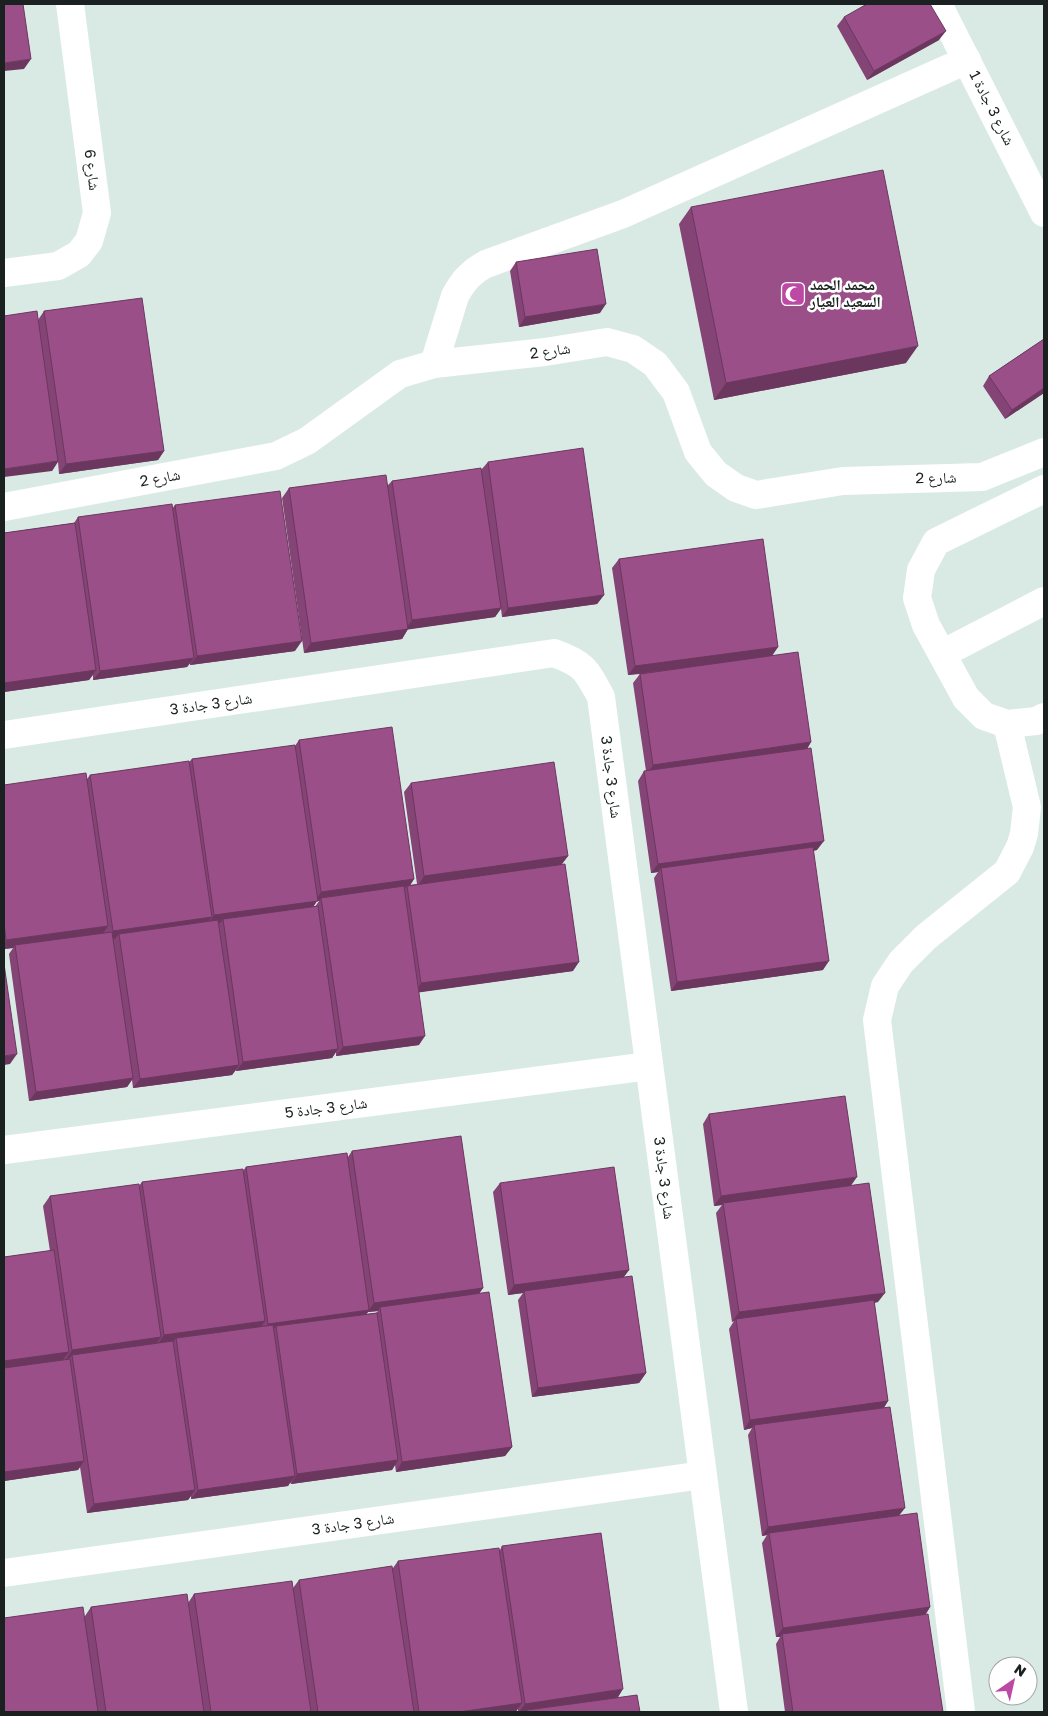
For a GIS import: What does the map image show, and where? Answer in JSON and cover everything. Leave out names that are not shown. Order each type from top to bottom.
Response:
[{"type":"street","name":"شارع 6","points":[[4,273],[58,266],[78,254],[89,241],[98,213],[70,4]]},
{"type":"street","name":"شارع 3 جادة 1","points":[[938,4],[1044,213]]},
{"type":"street","points":[[434,364],[461,286],[472,273],[486,264],[623,214],[967,60]]},
{"type":"street","name":"شارع 2","points":[[4,506],[276,456],[307,441],[400,374],[434,364],[545,352],[607,342],[633,350],[655,364],[676,392],[698,452],[716,474],[736,488],[756,495],[843,481],[982,478],[1044,452]]},
{"type":"street","points":[[1044,489],[936,542],[921,570],[917,598],[926,625],[966,698],[984,716],[1007,724],[1036,721],[1044,716]]},
{"type":"street","points":[[942,654],[1044,601]]},
{"type":"street","name":"شارع 3 جادة 3","points":[[4,735],[554,653],[572,660],[588,672],[601,697],[734,1712]]},
{"type":"street","points":[[962,1712],[877,1020],[885,986],[901,962],[926,937],[1007,872],[1020,846],[1024,834],[1027,807],[1007,724]]},
{"type":"street","name":"شارع 3 جادة 5","points":[[4,1150],[649,1066]]},
{"type":"street","name":"شارع 3 جادة 3","points":[[4,1573],[703,1475]]},
{"type":"building","points":[[4,4],[23,4],[31,59],[4,63]]},
{"type":"building","points":[[867,4],[930,4],[946,31],[874,71],[844,17]]},
{"type":"building","name":"محمد الحمد السعيد العيار","points":[[883,170],[918,346],[726,383],[691,207]]},
{"type":"building","points":[[597,249],[606,304],[525,317],[516,262]]},
{"type":"building","points":[[142,298],[164,451],[66,464],[44,311]]},
{"type":"building","points":[[37,311],[58,461],[4,469],[4,316]]},
{"type":"building","points":[[1044,339],[1044,388],[1012,410],[989,376]]},
{"type":"building","points":[[583,448],[604,595],[508,608],[488,462]]},
{"type":"building","points":[[481,468],[501,608],[412,620],[392,481]]},
{"type":"building","points":[[386,475],[408,629],[311,643],[289,488]]},
{"type":"building","points":[[280,491],[302,641],[197,656],[175,505]]},
{"type":"building","points":[[172,504],[194,658],[100,671],[78,517]]},
{"type":"building","points":[[75,523],[96,670],[4,683],[4,533]]},
{"type":"building","points":[[763,539],[778,647],[635,666],[619,559]]},
{"type":"building","points":[[798,652],[811,742],[653,765],[640,674]]},
{"type":"building","points":[[392,727],[414,879],[321,892],[299,740]]},
{"type":"building","points":[[295,745],[318,901],[214,915],[192,759]]},
{"type":"building","points":[[811,748],[824,841],[658,864],[644,771]]},
{"type":"building","points":[[189,761],[212,917],[113,931],[90,775]]},
{"type":"building","points":[[554,762],[568,856],[424,876],[411,783]]},
{"type":"building","points":[[86,773],[108,926],[6,940],[4,924],[4,785]]},
{"type":"building","points":[[813,847],[829,961],[677,982],[661,868]]},
{"type":"building","points":[[565,864],[579,962],[421,983],[407,886]]},
{"type":"building","points":[[404,886],[425,1036],[343,1047],[321,898]]},
{"type":"building","points":[[318,906],[338,1049],[243,1062],[223,919]]},
{"type":"building","points":[[218,920],[239,1065],[140,1079],[119,934]]},
{"type":"building","points":[[112,932],[133,1078],[36,1092],[15,945]]},
{"type":"building","points":[[4,964],[17,1054],[4,1056]]},
{"type":"building","points":[[845,1096],[857,1177],[721,1196],[709,1114]]},
{"type":"building","points":[[461,1136],[483,1288],[374,1303],[352,1151]]},
{"type":"building","points":[[347,1153],[369,1310],[268,1324],[246,1167]]},
{"type":"building","points":[[614,1167],[629,1270],[514,1285],[500,1183]]},
{"type":"building","points":[[243,1169],[265,1321],[164,1335],[142,1182]]},
{"type":"building","points":[[869,1183],[885,1293],[739,1312],[723,1203]]},
{"type":"building","points":[[139,1184],[161,1337],[72,1350],[50,1196]]},
{"type":"building","points":[[54,1250],[69,1352],[4,1361],[4,1257]]},
{"type":"building","points":[[632,1276],[646,1373],[538,1388],[524,1291]]},
{"type":"building","points":[[489,1292],[512,1447],[402,1462],[380,1307]]},
{"type":"building","points":[[874,1300],[888,1401],[750,1420],[736,1319]]},
{"type":"building","points":[[377,1313],[398,1460],[297,1474],[276,1326]]},
{"type":"building","points":[[273,1325],[295,1476],[198,1490],[176,1338]]},
{"type":"building","points":[[173,1341],[195,1490],[94,1504],[72,1355]]},
{"type":"building","points":[[70,1359],[84,1461],[4,1472],[4,1368]]},
{"type":"building","points":[[890,1407],[905,1508],[768,1527],[754,1425]]},
{"type":"building","points":[[917,1513],[930,1607],[783,1628],[769,1533]]},
{"type":"building","points":[[601,1533],[623,1689],[525,1704],[502,1546]]},
{"type":"building","points":[[499,1548],[522,1703],[459,1712],[419,1712],[398,1561]]},
{"type":"building","points":[[392,1566],[414,1712],[318,1712],[299,1580]]},
{"type":"building","points":[[292,1581],[311,1712],[211,1712],[194,1594]]},
{"type":"building","points":[[187,1594],[204,1712],[106,1712],[91,1607]]},
{"type":"building","points":[[83,1607],[98,1712],[4,1712],[4,1618]]},
{"type":"building","points":[[928,1614],[943,1712],[793,1712],[782,1634]]},
{"type":"building","points":[[637,1695],[640,1712],[527,1712],[527,1710]]},
{"type":"place","name":"محمد الحمد السعيد العيار","points":[[793,294]]}]
